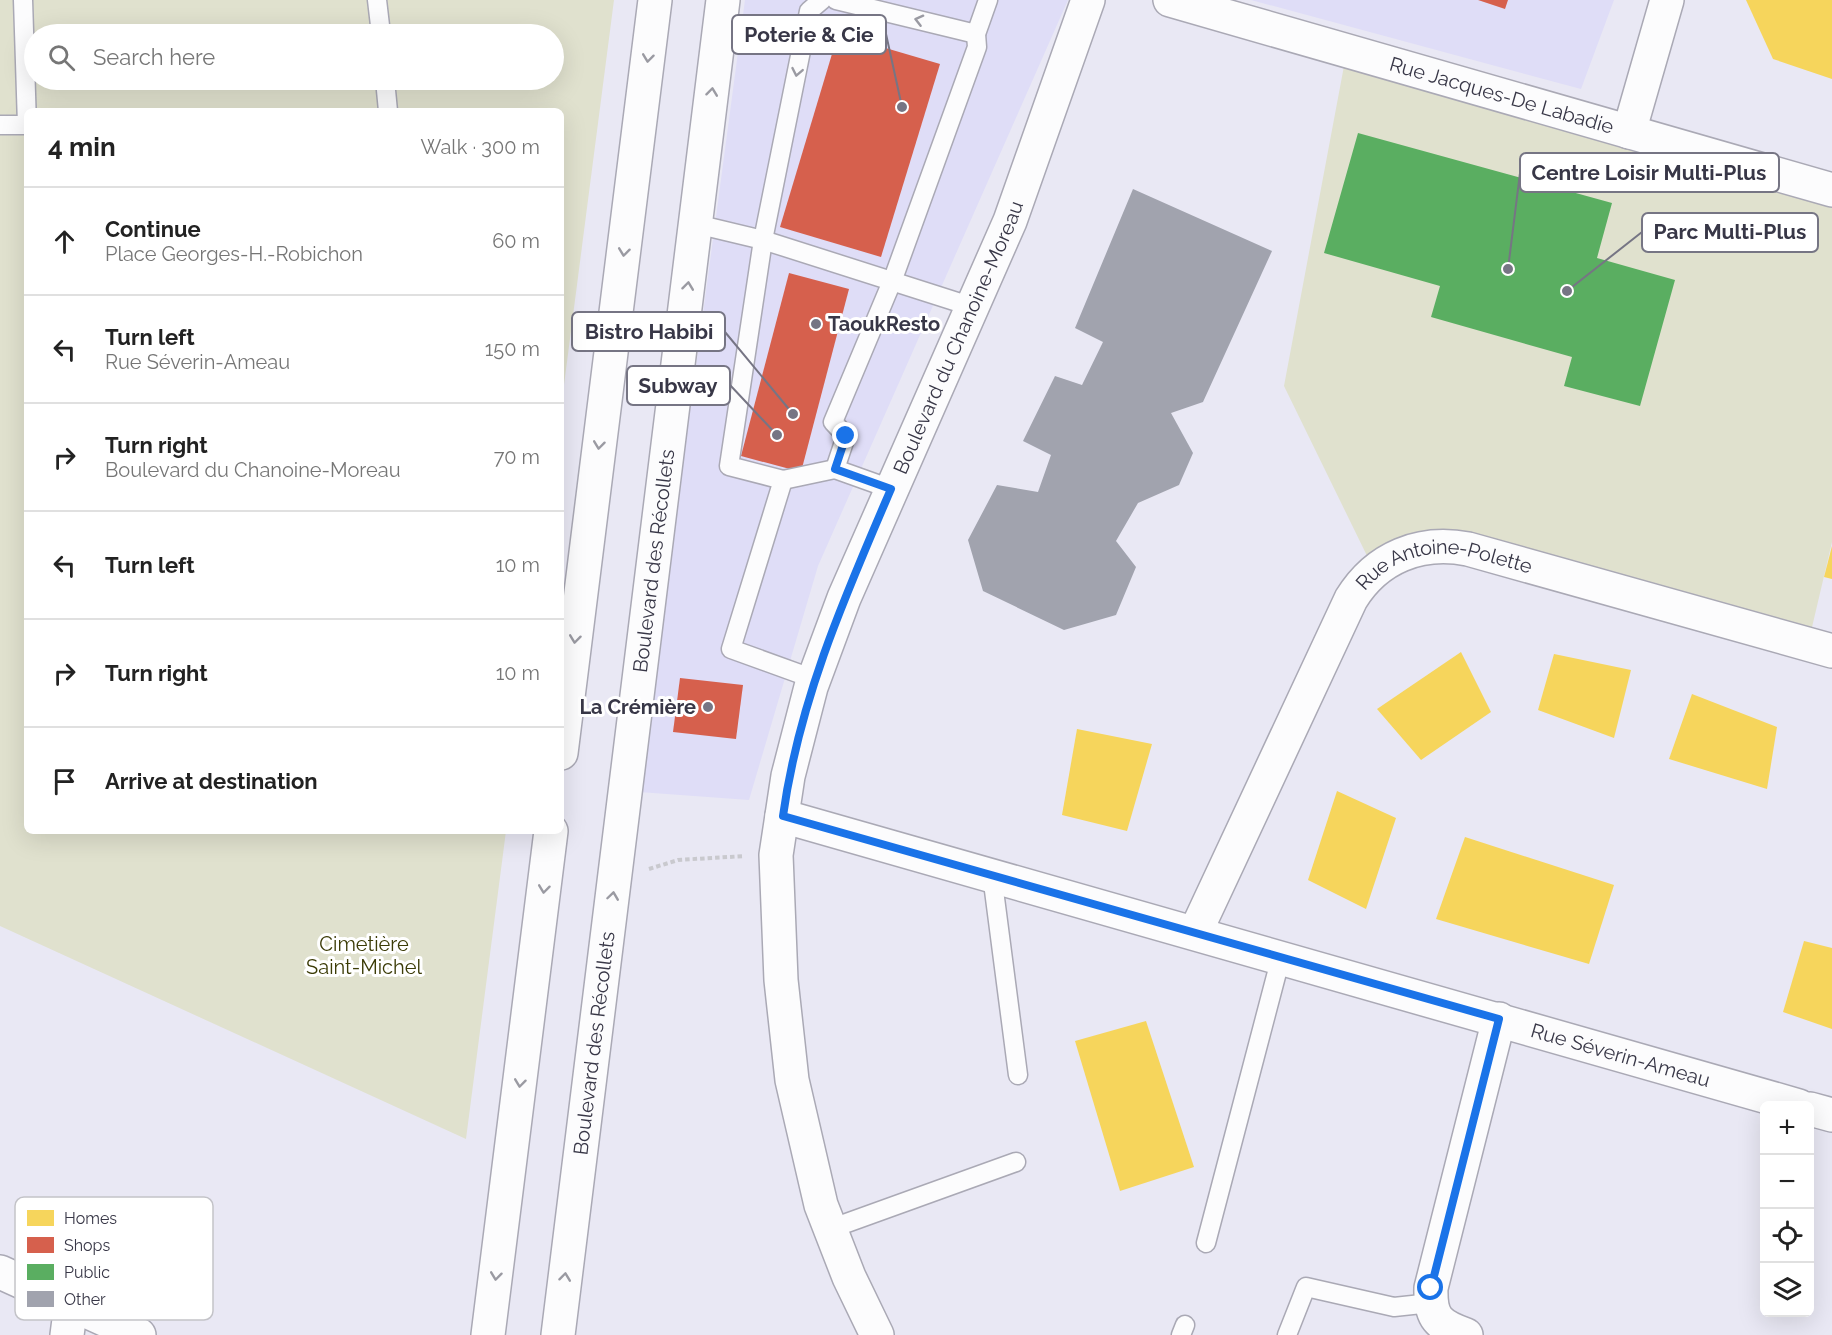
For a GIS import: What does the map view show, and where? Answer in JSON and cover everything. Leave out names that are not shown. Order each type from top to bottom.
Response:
[{"type":"street","points":[[564,729],[655,0]]},
{"type":"street","name":"Boulevard des Récollets","points":[[558,1335],[723,0]]},
{"type":"street","name":"Boulevard du Chanoine-Moreau","points":[[877,1335],[830,1229],[811,1166],[792,1080],[781,980],[776,855],[794,748],[814,679],[844,598],[973,307],[1026,180],[1088,0]]},
{"type":"street","name":"Rue Jacques-De Labadie","points":[[1170,0],[1832,190]]},
{"type":"street","points":[[1629,132],[1667,0]]},
{"type":"street","name":"Rue Antoine-Polette","points":[[1195,933],[1351,599],[1360,585],[1373,572],[1388,560],[1402,553],[1434,546],[1468,549],[1832,651]]},
{"type":"street","name":"Rue Séverin-Ameau","points":[[783,816],[1782,1101]]},
{"type":"street","points":[[488,1335],[551,834]]},
{"type":"street","points":[[1466,1335],[1444,1326],[1434,1316],[1431,1288],[1499,1019]]},
{"type":"street","points":[[1814,1110],[1832,1115]]},
{"type":"street","points":[[0,1272],[15,1282]]},
{"type":"street","points":[[73,1320],[139,1335]]},
{"type":"lane","points":[[23,0],[24,31]]},
{"type":"lane","points":[[378,0],[380,24]]},
{"type":"lane","points":[[822,0],[809,11],[763,240],[729,466],[783,480],[835,469],[891,489]]},
{"type":"lane","points":[[836,0],[976,34]]},
{"type":"lane","points":[[835,469],[846,436],[833,422],[893,279],[977,46],[976,34],[988,0]]},
{"type":"lane","points":[[26,90],[26,108]]},
{"type":"lane","points":[[386,90],[388,108]]},
{"type":"lane","points":[[0,125],[24,125]]},
{"type":"lane","points":[[696,224],[763,240],[893,279],[973,307]]},
{"type":"lane","points":[[783,480],[731,649],[814,679]]},
{"type":"lane","points":[[992,875],[1018,1075]]},
{"type":"lane","points":[[1206,1243],[1281,957]]},
{"type":"lane","points":[[830,1229],[1016,1162]]},
{"type":"lane","points":[[1287,1335],[1306,1287],[1394,1306],[1431,1303]]},
{"type":"path","points":[[616,876],[678,860],[776,855]]},
{"type":"shaded area","points":[[745,0],[1068,0],[818,566],[749,800],[639,792]]},
{"type":"shaded area","points":[[1251,0],[1614,0],[1581,89]]},
{"type":"green space","name":"Cimetière Saint-Michel","points":[[0,0],[614,0],[564,385],[564,108],[24,108],[24,834],[506,834],[466,1139],[0,926]]},
{"type":"green space","points":[[1347,50],[1832,196],[1832,542],[1809,640],[1471,543],[1372,566],[1284,386]]},
{"type":"building: Homes","points":[[1746,0],[1832,0],[1832,79],[1773,59]]},
{"type":"building: Homes","points":[[1832,546],[1832,579],[1824,577]]},
{"type":"building: Homes","points":[[1461,652],[1491,712],[1421,760],[1377,709]]},
{"type":"building: Homes","points":[[1554,654],[1631,670],[1614,738],[1538,710]]},
{"type":"building: Homes","points":[[1692,694],[1777,727],[1767,789],[1669,759]]},
{"type":"building: Homes","points":[[1077,729],[1152,744],[1127,831],[1062,815]]},
{"type":"building: Homes","points":[[1337,791],[1396,818],[1366,909],[1308,880]]},
{"type":"building: Homes","points":[[1465,837],[1614,885],[1589,964],[1436,919]]},
{"type":"building: Homes","points":[[1804,941],[1832,948],[1832,1029],[1783,1012]]},
{"type":"building: Homes","points":[[1146,1021],[1194,1167],[1120,1191],[1075,1041]]},
{"type":"building: Shops","points":[[1478,0],[1508,0],[1505,9]]},
{"type":"building: Shops","points":[[838,34],[940,64],[881,257],[780,227]]},
{"type":"building: Shops","points":[[789,273],[849,289],[801,472],[741,456]]},
{"type":"building: Shops","points":[[680,678],[743,685],[736,739],[673,732]]},
{"type":"building: Public","points":[[1358,133],[1612,203],[1597,258],[1675,280],[1640,406],[1564,386],[1572,357],[1431,317],[1440,286],[1324,253]]},
{"type":"building: Other","points":[[1133,189],[1272,251],[1203,402],[1171,413],[1193,453],[1179,485],[1138,503],[1116,541],[1136,567],[1116,615],[1064,630],[983,591],[968,540],[997,485],[1038,492],[1051,455],[1023,441],[1055,376],[1082,385],[1103,342],[1075,328]]},
{"type":"place","name":"Poterie & Cie","points":[[902,107]]},
{"type":"place","name":"Centre Loisir Multi-Plus","points":[[1508,269]]},
{"type":"place","name":"Parc Multi-Plus","points":[[1567,291]]},
{"type":"place","name":"TaoukResto","points":[[816,324]]},
{"type":"place","name":"Bistro Habibi","points":[[793,414]]},
{"type":"place","name":"Subway","points":[[777,435]]},
{"type":"place","name":"La Crémière","points":[[708,707]]},
{"type":"route","points":[[846,436],[835,469],[891,489],[844,598],[814,679],[794,748],[783,816],[1499,1019],[1431,1288]]}]
